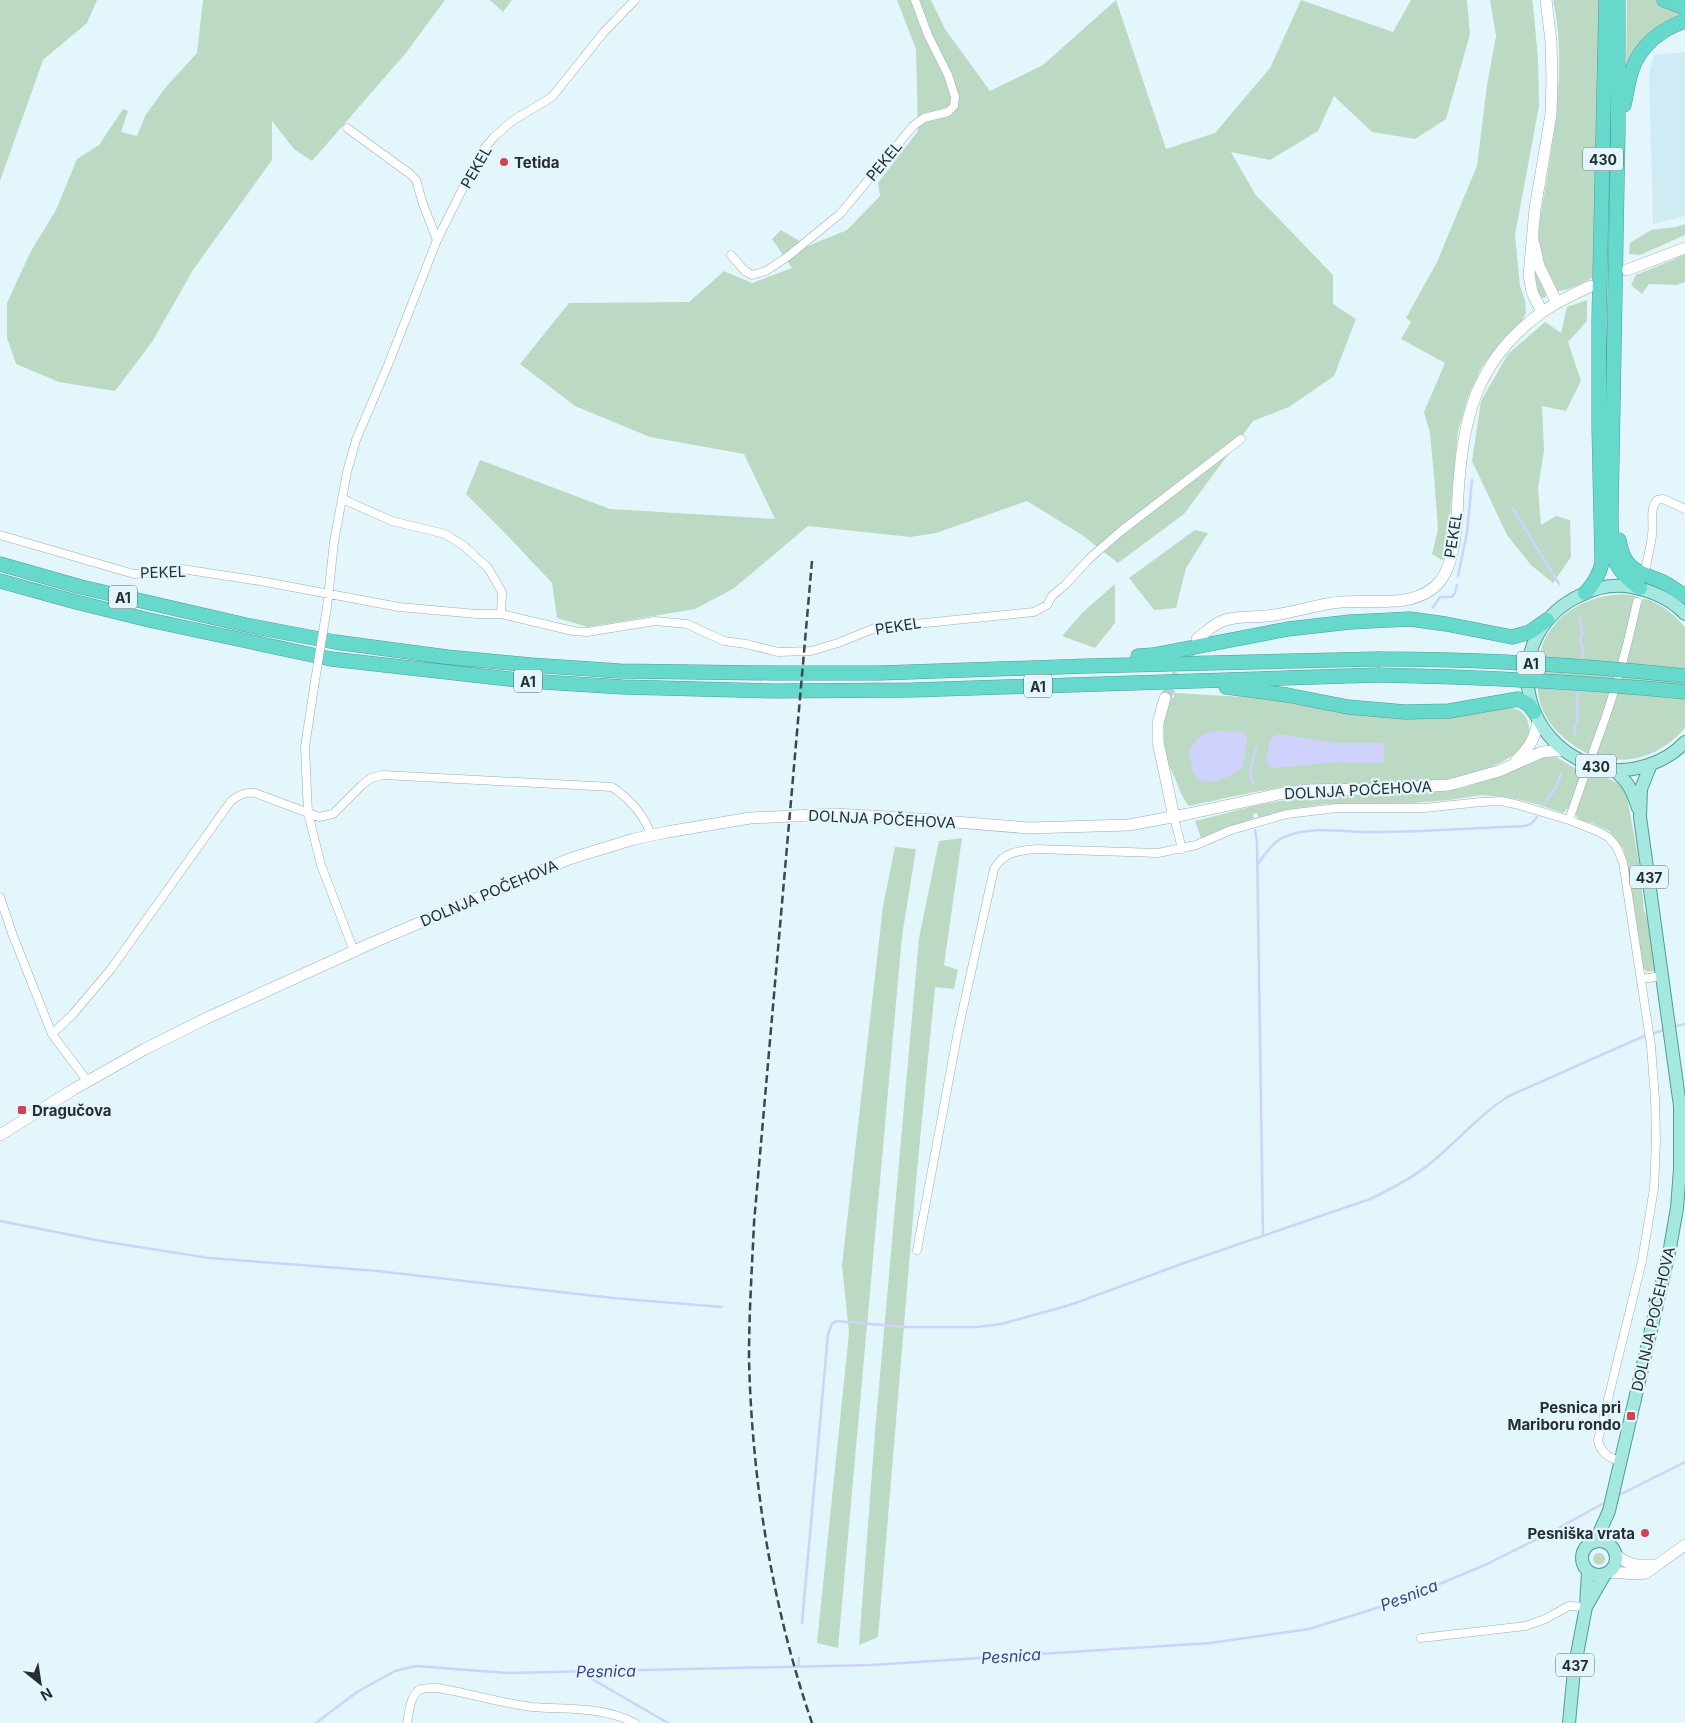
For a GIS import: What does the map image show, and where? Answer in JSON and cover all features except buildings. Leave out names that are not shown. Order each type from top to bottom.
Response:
[{"type":"highway","name":"430","points":[[1585,593],[1600,574],[1602,563],[1599,337],[1606,0]]},
{"type":"highway","name":"430","points":[[1618,0],[1612,551],[1618,569],[1640,588]]},
{"type":"highway","points":[[1664,0],[1685,8]]},
{"type":"highway","points":[[1618,130],[1631,71],[1636,59],[1654,38],[1664,30],[1685,22]]},
{"type":"highway","points":[[1612,478],[1620,546],[1627,562],[1639,574],[1667,584],[1685,596]]},
{"type":"highway","name":"A1","points":[[0,564],[81,587],[246,625],[318,639],[447,657],[620,671],[879,672],[1377,659],[1508,661],[1613,668],[1685,676]]},
{"type":"highway","name":"A1","points":[[0,581],[149,620],[331,659],[527,681],[623,687],[776,691],[912,690],[1378,675],[1527,680],[1685,692]]},
{"type":"highway","points":[[1087,666],[1108,657],[1153,655],[1288,629],[1350,622],[1410,620],[1446,624],[1512,637],[1530,632],[1547,620]]},
{"type":"highway","points":[[1164,682],[1177,688],[1231,687],[1348,706],[1405,712],[1449,711],[1518,700],[1529,705],[1536,717]]},
{"type":"main road","points":[[1542,312],[1532,292],[1529,275],[1535,209],[1551,114],[1551,41],[1546,0]]},
{"type":"main road","points":[[1533,238],[1539,266],[1557,303]]},
{"type":"main road","points":[[1627,270],[1685,248]]},
{"type":"main road","name":"PEKEL","points":[[1197,639],[1213,625],[1225,620],[1274,615],[1339,602],[1415,598],[1426,592],[1440,580],[1448,566],[1454,540],[1464,433],[1471,406],[1482,380],[1513,338],[1542,312],[1591,286]]},
{"type":"main road","name":"430","points":[[1685,614],[1675,604],[1663,597],[1640,588],[1613,585],[1585,593],[1563,605],[1547,620],[1536,636],[1529,660],[1526,683],[1536,717],[1550,738],[1562,750],[1590,765],[1613,769],[1629,769],[1651,764],[1672,753],[1685,742]]},
{"type":"main road","points":[[1165,698],[1158,723],[1158,742],[1174,817]]},
{"type":"main road","points":[[1512,764],[1530,746],[1536,733],[1536,717]]},
{"type":"main road","name":"DOLNJA POČEHOVA","points":[[0,1136],[88,1082],[191,1025],[354,951],[569,860],[651,835],[713,824],[782,816],[855,815],[1029,828],[1129,825],[1174,817],[1246,800],[1309,790],[1449,785],[1499,771],[1542,752],[1562,750]]},
{"type":"main road","name":"DOLNJA POČEHOVA","points":[[1640,817],[1641,788],[1651,764]]},
{"type":"main road","name":"DOLNJA POČEHOVA","points":[[1609,1511],[1670,1248],[1677,1208],[1680,1169],[1680,1106],[1640,817],[1632,790],[1626,781],[1613,769]]},
{"type":"main road","name":"437","points":[[1569,1723],[1574,1670],[1586,1607],[1588,1571],[1583,1563],[1583,1554],[1588,1546],[1596,1542],[1609,1511]]},
{"type":"main road","name":"437","points":[[1586,1607],[1607,1573],[1614,1566],[1609,1511]]},
{"type":"main road","points":[[1596,1542],[1604,1542],[1624,1561],[1632,1565],[1658,1565]]},
{"type":"main road","points":[[1588,1571],[1596,1575],[1607,1573],[1646,1573],[1685,1545]]},
{"type":"street","name":"PEKEL","points":[[354,951],[321,865],[308,813],[305,747],[327,607],[334,542],[356,440],[388,365],[436,240],[482,151],[512,121],[552,97],[604,32],[635,0]]},
{"type":"street","name":"PEKEL","points":[[731,255],[745,271],[752,275],[766,271],[787,257],[840,214],[913,126],[924,118],[948,112],[954,106],[955,97],[952,86],[928,35],[915,0]]},
{"type":"street","points":[[347,128],[416,180],[422,204],[436,240]]},
{"type":"street","name":"PEKEL","points":[[0,535],[134,574],[182,569],[399,607],[476,614],[501,614],[574,631],[587,632],[656,621],[686,624],[724,641],[778,652],[811,651],[838,643],[875,628],[1034,612],[1047,605],[1052,596],[1090,558],[1122,531],[1241,439]]},
{"type":"street","points":[[343,498],[392,521],[445,534],[464,546],[488,568],[502,592],[501,614]]},
{"type":"street","points":[[1646,566],[1653,534],[1652,508],[1655,502],[1663,499],[1685,509]]},
{"type":"street","points":[[1593,752],[1609,709],[1628,645],[1637,602]]},
{"type":"street","points":[[52,1034],[111,969],[231,801],[246,792],[255,793],[296,807],[319,817],[333,814],[362,785],[371,778],[383,775],[612,787],[624,794],[638,810],[647,824],[651,835]]},
{"type":"street","points":[[1569,820],[1584,777]]},
{"type":"street","points":[[917,1250],[958,1031],[994,869],[1001,859],[1020,851],[1036,849],[1158,854],[1182,849],[1260,820],[1287,814],[1337,808],[1424,808],[1501,801],[1569,820],[1608,837],[1621,855],[1641,979],[1662,976]]},
{"type":"street","points":[[1174,817],[1182,849]]},
{"type":"street","points":[[0,897],[12,933],[52,1034],[88,1082]]},
{"type":"street","name":"DOLNJA POČEHOVA","points":[[1619,1466],[1604,1454],[1598,1440],[1642,1261],[1654,1188],[1656,1141],[1654,1080],[1641,979]]},
{"type":"street","points":[[1421,1638],[1526,1626],[1546,1619],[1569,1606],[1586,1607]]},
{"type":"street","points":[[408,1719],[413,1698],[418,1691],[423,1688],[437,1688],[532,1706],[593,1710],[613,1714],[635,1723]]},
{"type":"shaded area","points":[[1685,52],[1685,216],[1653,224],[1649,75],[1654,55]]},
{"type":"green space","points":[[0,0],[97,0],[87,23],[43,60],[0,181]]},
{"type":"green space","points":[[203,0],[445,0],[405,54],[312,161],[294,149],[272,121],[272,160],[193,270],[152,342],[115,391],[59,382],[16,364],[7,338],[7,303],[31,251],[56,210],[77,159],[99,145],[123,109],[128,111],[121,132],[137,136],[145,116],[165,88],[197,53]]},
{"type":"green space","points":[[490,0],[512,0],[503,12]]},
{"type":"green space","points":[[897,0],[931,0],[945,29],[990,91],[1043,65],[1116,0],[1166,149],[1215,133],[1270,68],[1301,0],[1393,32],[1411,0],[1467,0],[1470,34],[1446,119],[1415,139],[1372,132],[1334,96],[1318,131],[1270,160],[1231,152],[1255,194],[1333,275],[1333,304],[1356,319],[1334,376],[1289,407],[1253,421],[1184,514],[1118,563],[1082,535],[1027,501],[936,533],[910,537],[808,526],[733,589],[695,609],[588,627],[557,618],[552,583],[466,494],[480,460],[610,509],[775,519],[744,454],[650,437],[575,406],[520,364],[569,303],[689,302],[724,271],[752,283],[792,268],[772,239],[781,230],[808,246],[847,230],[880,196],[878,183],[918,131],[916,49]]},
{"type":"green space","points":[[1490,0],[1532,0],[1533,6],[1538,58],[1539,106],[1515,235],[1520,286],[1525,300],[1526,313],[1521,322],[1503,339],[1481,368],[1468,397],[1458,431],[1446,557],[1442,560],[1432,554],[1438,530],[1430,433],[1424,412],[1445,363],[1401,339],[1411,322],[1406,318],[1437,262],[1477,166],[1487,85],[1496,36]]},
{"type":"green space","points":[[1553,0],[1599,0],[1600,37],[1594,266],[1592,278],[1571,288],[1557,291],[1541,255],[1539,241],[1540,223],[1554,134],[1558,89],[1559,44]]},
{"type":"green space","points":[[1627,0],[1658,0],[1685,12],[1685,16],[1626,71]]},
{"type":"green space","points":[[1685,224],[1685,235],[1640,255],[1629,254],[1630,243],[1651,230]]},
{"type":"green space","points":[[1685,255],[1685,282],[1677,285],[1649,284],[1642,294],[1631,285],[1636,275]]},
{"type":"green space","points":[[1534,269],[1538,270],[1546,295],[1545,298],[1542,298],[1538,293]]},
{"type":"green space","points":[[1587,300],[1587,321],[1568,342],[1581,381],[1566,411],[1542,406],[1544,451],[1538,488],[1541,525],[1556,516],[1570,520],[1571,557],[1553,583],[1531,565],[1507,535],[1472,461],[1481,401],[1508,354],[1545,322],[1561,333],[1567,307]]},
{"type":"green space","points":[[1195,530],[1208,533],[1186,568],[1176,608],[1154,610],[1129,578]]},
{"type":"green space","points":[[1115,584],[1115,623],[1095,648],[1062,636],[1083,612]]},
{"type":"green space","points":[[1624,594],[1636,596],[1636,599],[1622,657],[1592,749],[1588,754],[1562,736],[1544,712],[1538,689],[1541,649],[1548,634],[1564,615],[1586,602],[1611,595]]},
{"type":"green space","points":[[1643,598],[1666,609],[1685,627],[1685,728],[1666,745],[1644,756],[1621,760],[1595,757]]},
{"type":"green space","points":[[1174,693],[1262,698],[1373,714],[1513,708],[1524,714],[1529,727],[1527,739],[1520,749],[1510,757],[1496,765],[1466,775],[1422,782],[1325,784],[1286,787],[1189,806],[1165,756],[1164,722]]},
{"type":"green space","points":[[1554,756],[1582,772],[1570,807],[1563,813],[1512,798],[1482,795],[1412,803],[1326,804],[1258,817],[1257,813],[1253,814],[1254,818],[1201,838],[1195,821],[1258,805],[1308,796],[1418,794],[1462,788],[1509,773],[1536,758]]},
{"type":"green space","points":[[1589,774],[1616,782],[1627,797],[1640,868],[1644,911],[1648,920],[1654,971],[1647,972],[1643,968],[1629,872],[1623,848],[1609,831],[1580,820],[1576,816],[1577,807]]},
{"type":"green space","points":[[962,838],[944,965],[958,970],[954,989],[935,987],[916,1181],[878,1637],[859,1645],[875,1432],[919,938],[939,841]]},
{"type":"green space","points":[[895,847],[916,849],[902,936],[838,1648],[817,1643],[849,1333],[842,1265],[883,906]]},
{"type":"green space","points":[[1597,1553],[1601,1553],[1605,1559],[1601,1565],[1597,1565],[1593,1561],[1593,1557]]},
{"type":"water","points":[[1218,731],[1243,732],[1247,737],[1243,767],[1239,771],[1218,780],[1204,781],[1198,779],[1192,768],[1189,750],[1201,736]]},
{"type":"water","points":[[1276,734],[1336,743],[1381,743],[1384,746],[1384,762],[1336,762],[1272,768],[1266,761],[1270,740]]},
{"type":"waterway","points":[[1458,576],[1467,533],[1472,480]]},
{"type":"waterway","points":[[1512,507],[1559,584]]},
{"type":"waterway","points":[[1433,607],[1440,597],[1452,597],[1457,585]]},
{"type":"waterway","points":[[1580,617],[1581,630],[1583,632],[1580,641],[1583,649],[1582,661]]},
{"type":"waterway","points":[[1575,734],[1575,724],[1578,721],[1578,689]]},
{"type":"waterway","points":[[1253,782],[1250,773],[1256,746]]},
{"type":"waterway","points":[[1543,806],[1556,787],[1562,772]]},
{"type":"waterway","points":[[1258,864],[1271,847],[1282,838],[1307,831],[1390,832],[1524,826],[1531,824],[1537,817]]},
{"type":"waterway","points":[[1255,830],[1257,843],[1263,1236]]},
{"type":"waterway","points":[[1672,1027],[1685,1024]]},
{"type":"waterway","points":[[802,1623],[828,1334],[832,1324],[836,1321],[907,1327],[977,1327],[1001,1324],[1070,1305],[1184,1263],[1370,1199],[1415,1175],[1439,1156],[1481,1117],[1509,1096],[1644,1036],[1664,1030]]},
{"type":"waterway","points":[[0,1221],[101,1241],[209,1258],[378,1271],[613,1298],[722,1307]]},
{"type":"waterway","name":"Pesnica","points":[[1617,1496],[1685,1462]]},
{"type":"waterway","name":"Pesnica","points":[[316,1723],[357,1692],[395,1671],[416,1666],[507,1673],[871,1665],[1210,1643],[1309,1629],[1396,1602],[1485,1565],[1606,1502]]},
{"type":"waterway","points":[[798,1667],[799,1658]]},
{"type":"waterway","points":[[585,1671],[592,1679],[668,1723]]},
{"type":"tunnel","points":[[1165,698],[1195,643]]},
{"type":"tunnel","points":[[1584,777],[1593,752]]},
{"type":"railway","points":[[812,561],[754,1223],[749,1359],[754,1451],[767,1543],[775,1589],[786,1634],[812,1723]]},
{"type":"place","name":"Tetida","points":[[504,162]]},
{"type":"place","name":"Dragučova","points":[[22,1110]]},
{"type":"place","name":"Pesnica pri Mariboru rondo","points":[[1631,1416]]},
{"type":"place","name":"Pesniška vrata","points":[[1645,1533]]}]
